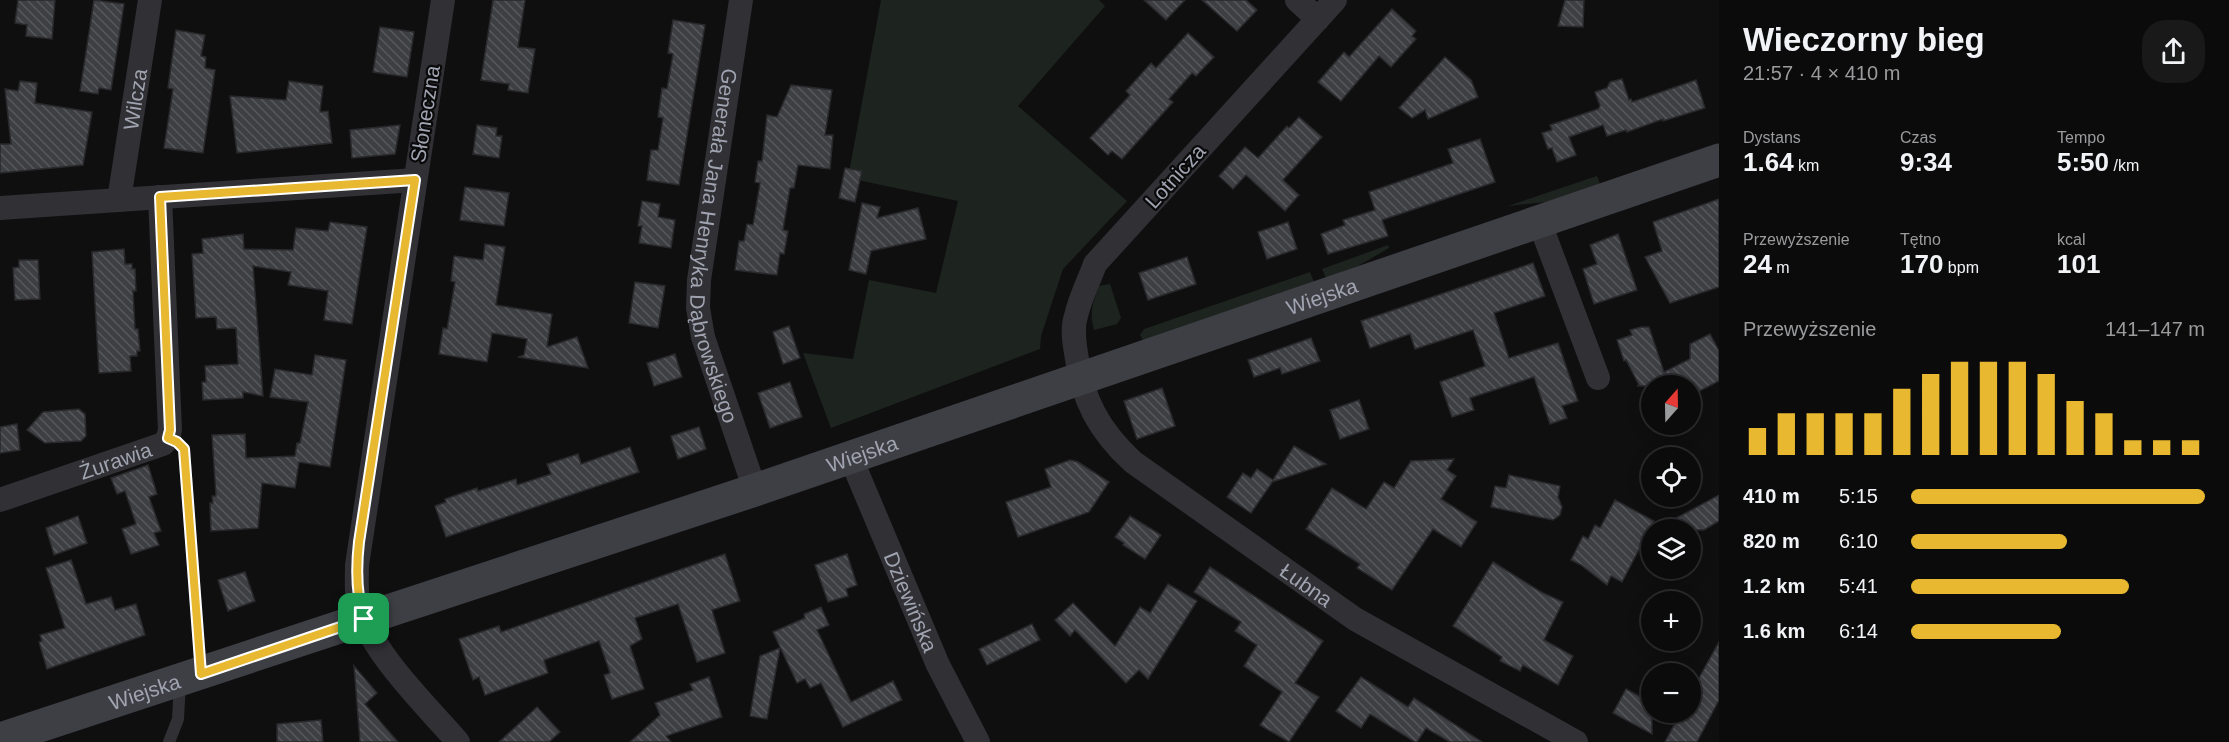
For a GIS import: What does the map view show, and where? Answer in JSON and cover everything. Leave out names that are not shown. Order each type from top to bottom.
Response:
[{"type":"street","name":"Wilcza","points":[[120,200],[150,0]]},
{"type":"street","name":"Słoneczna","points":[[443,0],[357,564],[358,596],[364,619],[379,647],[394,669],[458,742]]},
{"type":"street","name":"Generała Jana Henryka Dąbrowskiego","points":[[741,0],[699,280],[698,308],[703,338],[755,490]]},
{"type":"street","points":[[1297,0],[1318,19]]},
{"type":"street","name":"Lotnicza","points":[[1080,380],[1074,340],[1075,318],[1095,264],[1335,0]]},
{"type":"street","name":"Wiejska","points":[[0,739],[755,490],[1719,160]]},
{"type":"street","points":[[0,208],[415,180]]},
{"type":"street","name":"Żurawia","points":[[0,500],[163,444],[168,438],[170,430],[160,197]]},
{"type":"street","points":[[1539,221],[1598,378]]},
{"type":"street","name":"Łubna","points":[[1080,380],[1097,421],[1114,445],[1133,462],[1355,619],[1576,742]]},
{"type":"street","name":"Dziewińska","points":[[850,456],[938,665],[978,742]]},
{"type":"lane","points":[[168,438],[177,442],[184,449],[190,678],[169,742]]},
{"type":"shaded area","points":[[881,0],[1099,0],[1105,6],[1018,106],[1127,201],[1063,269],[1041,336],[1040,349],[831,428],[803,353],[853,359],[869,280],[936,293],[958,201],[848,178]]},
{"type":"shaded area","points":[[1597,176],[1600,184],[1546,202],[1508,206]]},
{"type":"shaded area","points":[[1388,245],[1389,248],[1358,266],[1326,278],[1322,269]]},
{"type":"shaded area","points":[[1310,272],[1314,282],[1143,340],[1140,335],[1144,329]]},
{"type":"shaded area","points":[[1110,284],[1121,318],[1117,324],[1094,330],[1093,302],[1099,286]]},
{"type":"building","points":[[18,0],[55,0],[52,39],[26,36],[27,25],[15,23]]},
{"type":"building","points":[[94,0],[124,4],[111,90],[99,88],[98,94],[80,91]]},
{"type":"building","points":[[493,0],[525,0],[518,47],[535,49],[528,93],[508,90],[509,84],[481,80]]},
{"type":"building","points":[[1144,0],[1185,0],[1166,20]]},
{"type":"building","points":[[1202,0],[1246,0],[1257,10],[1237,31]]},
{"type":"building","points":[[1565,0],[1584,0],[1583,27],[1558,26]]},
{"type":"building","points":[[1392,9],[1416,31],[1412,36],[1416,39],[1391,67],[1379,56],[1341,101],[1318,82],[1344,52],[1349,57]]},
{"type":"building","points":[[673,20],[705,25],[679,185],[647,180],[651,150],[658,150],[663,118],[658,117],[662,88],[667,89],[673,54],[668,53]]},
{"type":"building","points":[[380,27],[414,32],[407,77],[373,72]]},
{"type":"building","points":[[176,30],[205,35],[201,56],[206,57],[205,68],[215,70],[203,153],[164,148],[173,89],[168,88]]},
{"type":"building","points":[[1188,33],[1214,57],[1196,76],[1192,73],[1169,99],[1173,102],[1122,159],[1112,151],[1108,155],[1090,138],[1130,95],[1126,91],[1151,63],[1156,68]]},
{"type":"building","points":[[1445,57],[1471,80],[1478,97],[1428,119],[1425,110],[1412,118],[1399,108]]},
{"type":"building","points":[[1622,79],[1629,100],[1631,99],[1632,102],[1696,80],[1705,108],[1663,121],[1663,119],[1627,132],[1626,130],[1607,136],[1603,125],[1569,137],[1576,155],[1557,162],[1552,148],[1548,149],[1542,133],[1552,130],[1550,125],[1598,109],[1600,106],[1595,92],[1607,88],[1610,82]]},
{"type":"building","points":[[20,81],[37,83],[35,103],[92,112],[83,165],[0,173],[0,144],[11,144],[5,89],[18,91]]},
{"type":"building","points":[[289,81],[323,86],[320,112],[328,111],[332,143],[237,153],[230,96],[286,100]]},
{"type":"building","points":[[791,85],[832,90],[825,135],[833,135],[830,169],[798,165],[794,188],[790,188],[783,230],[788,231],[784,254],[780,253],[777,275],[735,270],[739,241],[744,241],[747,224],[753,225],[760,183],[755,182],[758,161],[762,161],[767,115],[777,117]]},
{"type":"building","points":[[1299,117],[1322,137],[1283,180],[1299,195],[1285,211],[1246,175],[1233,189],[1219,176],[1245,147],[1258,158],[1287,126],[1289,128]]},
{"type":"building","points":[[400,125],[395,154],[352,158],[350,130]]},
{"type":"building","points":[[477,125],[497,128],[496,136],[502,136],[499,158],[473,154]]},
{"type":"building","points":[[1480,139],[1495,182],[1382,220],[1388,236],[1328,254],[1321,234],[1345,225],[1343,220],[1375,210],[1369,192],[1453,163],[1448,149]]},
{"type":"building","points":[[845,168],[862,171],[855,202],[839,198]]},
{"type":"building","points":[[465,187],[509,193],[504,226],[460,220]]},
{"type":"building","points":[[1719,199],[1719,287],[1670,303],[1645,257],[1662,251],[1653,222]]},
{"type":"building","points":[[642,201],[660,204],[658,217],[675,220],[671,248],[639,243],[642,226],[638,226]]},
{"type":"building","points":[[862,203],[880,207],[877,218],[918,208],[926,239],[871,251],[866,274],[849,270]]},
{"type":"building","points":[[330,222],[367,227],[352,324],[324,320],[328,291],[288,285],[291,272],[253,266],[263,396],[243,392],[243,398],[203,400],[202,382],[206,382],[205,366],[238,364],[236,328],[217,329],[216,317],[196,318],[192,254],[203,253],[202,239],[243,234],[244,249],[293,250],[296,228],[328,231]]},
{"type":"building","points":[[1288,222],[1297,249],[1267,259],[1258,232]]},
{"type":"building","points":[[1618,234],[1637,290],[1594,304],[1583,269],[1597,264],[1590,245]]},
{"type":"building","points":[[485,244],[505,247],[496,305],[552,314],[547,347],[577,337],[588,368],[518,357],[524,355],[527,339],[492,333],[487,362],[439,354],[443,328],[447,329],[455,282],[451,281],[454,256],[483,260]]},
{"type":"building","points":[[124,249],[125,264],[132,264],[132,269],[135,269],[136,291],[133,291],[135,329],[138,329],[140,351],[137,351],[137,356],[130,356],[131,371],[99,373],[92,252]]},
{"type":"building","points":[[1187,257],[1196,284],[1148,300],[1139,273]]},
{"type":"building","points":[[19,260],[38,260],[40,299],[15,300],[13,268],[19,267]]},
{"type":"building","points":[[1533,263],[1545,296],[1494,313],[1509,358],[1558,343],[1578,401],[1562,406],[1567,418],[1550,424],[1534,377],[1470,398],[1474,410],[1452,417],[1440,382],[1485,366],[1473,330],[1415,349],[1410,334],[1370,348],[1361,321]]},
{"type":"building","points":[[635,282],[665,286],[658,328],[629,323]]},
{"type":"building","points":[[789,326],[800,358],[783,364],[773,332]]},
{"type":"building","points":[[1649,327],[1664,372],[1690,359],[1690,344],[1710,334],[1719,351],[1719,381],[1701,390],[1701,375],[1641,375],[1641,386],[1637,386],[1639,385],[1626,360],[1624,361],[1617,340],[1632,335],[1630,330]]},
{"type":"building","points":[[1311,338],[1320,361],[1282,374],[1280,368],[1254,377],[1248,360]]},
{"type":"building","points":[[675,354],[682,377],[654,386],[647,363]]},
{"type":"building","points":[[315,355],[346,360],[330,467],[299,462],[295,488],[262,483],[258,528],[211,531],[210,503],[213,503],[212,496],[216,496],[212,435],[245,434],[246,458],[295,456],[297,443],[300,443],[308,402],[270,397],[275,369],[312,375]]},
{"type":"building","points":[[790,382],[802,417],[770,428],[758,393]]},
{"type":"building","points":[[1162,388],[1175,426],[1137,439],[1124,401]]},
{"type":"building","points":[[1359,400],[1369,429],[1340,439],[1330,410]]},
{"type":"building","points":[[79,409],[85,414],[86,436],[81,441],[45,443],[27,430],[43,412]]},
{"type":"building","points":[[17,424],[20,450],[0,453],[0,427]]},
{"type":"building","points":[[699,427],[706,449],[678,459],[671,436]]},
{"type":"building","points":[[1294,446],[1326,464],[1272,482],[1251,513],[1227,497],[1243,473],[1251,478],[1257,469],[1273,480]]},
{"type":"building","points":[[630,447],[639,472],[446,537],[435,506],[446,502],[445,499],[477,488],[478,491],[516,479],[517,485],[551,474],[547,464],[578,454],[581,464]]},
{"type":"building","points":[[1454,459],[1447,470],[1456,476],[1441,499],[1477,522],[1461,547],[1433,529],[1392,590],[1357,568],[1360,564],[1306,529],[1332,488],[1366,509],[1384,482],[1394,488],[1411,461]]},
{"type":"building","points":[[1070,460],[1078,462],[1109,482],[1089,512],[1018,537],[1006,502],[1051,487],[1045,469]]},
{"type":"building","points":[[148,465],[157,494],[149,497],[161,531],[154,533],[159,545],[131,554],[122,529],[136,524],[125,491],[117,494],[111,478]]},
{"type":"building","points":[[1509,475],[1560,486],[1558,497],[1562,507],[1560,515],[1553,520],[1491,507],[1495,486],[1506,488]]},
{"type":"building","points":[[1719,495],[1719,521],[1701,530],[1701,519],[1674,519],[1701,507],[1701,505]]},
{"type":"building","points":[[1615,500],[1650,519],[1641,519],[1641,546],[1622,582],[1611,576],[1607,585],[1571,560],[1583,536],[1588,539],[1595,525],[1600,528]]},
{"type":"building","points":[[78,516],[87,543],[54,555],[46,528]]},
{"type":"building","points":[[1130,516],[1161,535],[1145,559],[1115,537]]},
{"type":"building","points":[[725,554],[740,601],[712,610],[725,653],[697,662],[678,604],[635,618],[642,639],[630,646],[644,689],[612,699],[604,675],[610,673],[599,641],[544,660],[548,673],[485,695],[479,677],[473,680],[459,639],[499,626],[501,632]]},
{"type":"building","points":[[847,554],[857,585],[846,589],[848,596],[828,602],[815,565]]},
{"type":"building","points":[[71,560],[86,604],[111,597],[115,610],[136,604],[145,635],[47,669],[39,642],[42,641],[40,635],[65,628],[46,568]]},
{"type":"building","points":[[1493,562],[1541,592],[1563,602],[1544,640],[1573,656],[1558,685],[1523,665],[1520,671],[1500,661],[1502,657],[1453,626]]},
{"type":"building","points":[[1210,567],[1323,641],[1295,683],[1319,697],[1289,742],[1260,725],[1282,692],[1244,666],[1257,645],[1235,631],[1241,622],[1194,592]]},
{"type":"building","points":[[245,572],[255,601],[228,611],[218,580]]},
{"type":"building","points":[[1168,584],[1197,601],[1148,679],[1139,670],[1126,683],[1075,630],[1070,636],[1055,620],[1073,603],[1115,646],[1140,607],[1150,613]]},
{"type":"building","points":[[821,607],[829,625],[817,630],[851,702],[893,681],[902,700],[843,727],[821,683],[810,688],[805,679],[797,683],[773,632],[805,618],[804,614]]},
{"type":"building","points":[[1032,624],[1040,640],[987,665],[979,649]]},
{"type":"building","points":[[1719,642],[1719,700],[1697,742],[1665,742],[1675,723],[1701,723],[1701,674]]},
{"type":"building","points":[[780,648],[767,719],[750,716],[760,656]]},
{"type":"building","points":[[354,666],[377,693],[365,704],[398,742],[360,742]]},
{"type":"building","points":[[709,677],[722,717],[666,736],[671,742],[630,742],[660,715],[655,703],[693,690],[690,684]]},
{"type":"building","points":[[1361,677],[1408,707],[1414,698],[1482,742],[1450,742],[1426,728],[1415,742],[1370,714],[1361,728],[1336,711]]},
{"type":"building","points":[[1626,689],[1641,697],[1641,723],[1652,723],[1652,734],[1613,713]]},
{"type":"building","points":[[537,707],[560,732],[549,742],[499,742]]},
{"type":"building","points":[[321,720],[323,742],[277,742],[277,724]]},
{"type":"route","points":[[415,180],[359,542],[358,603],[364,619],[201,674],[184,449],[177,442],[168,438],[170,430],[160,197],[415,180]]}]
